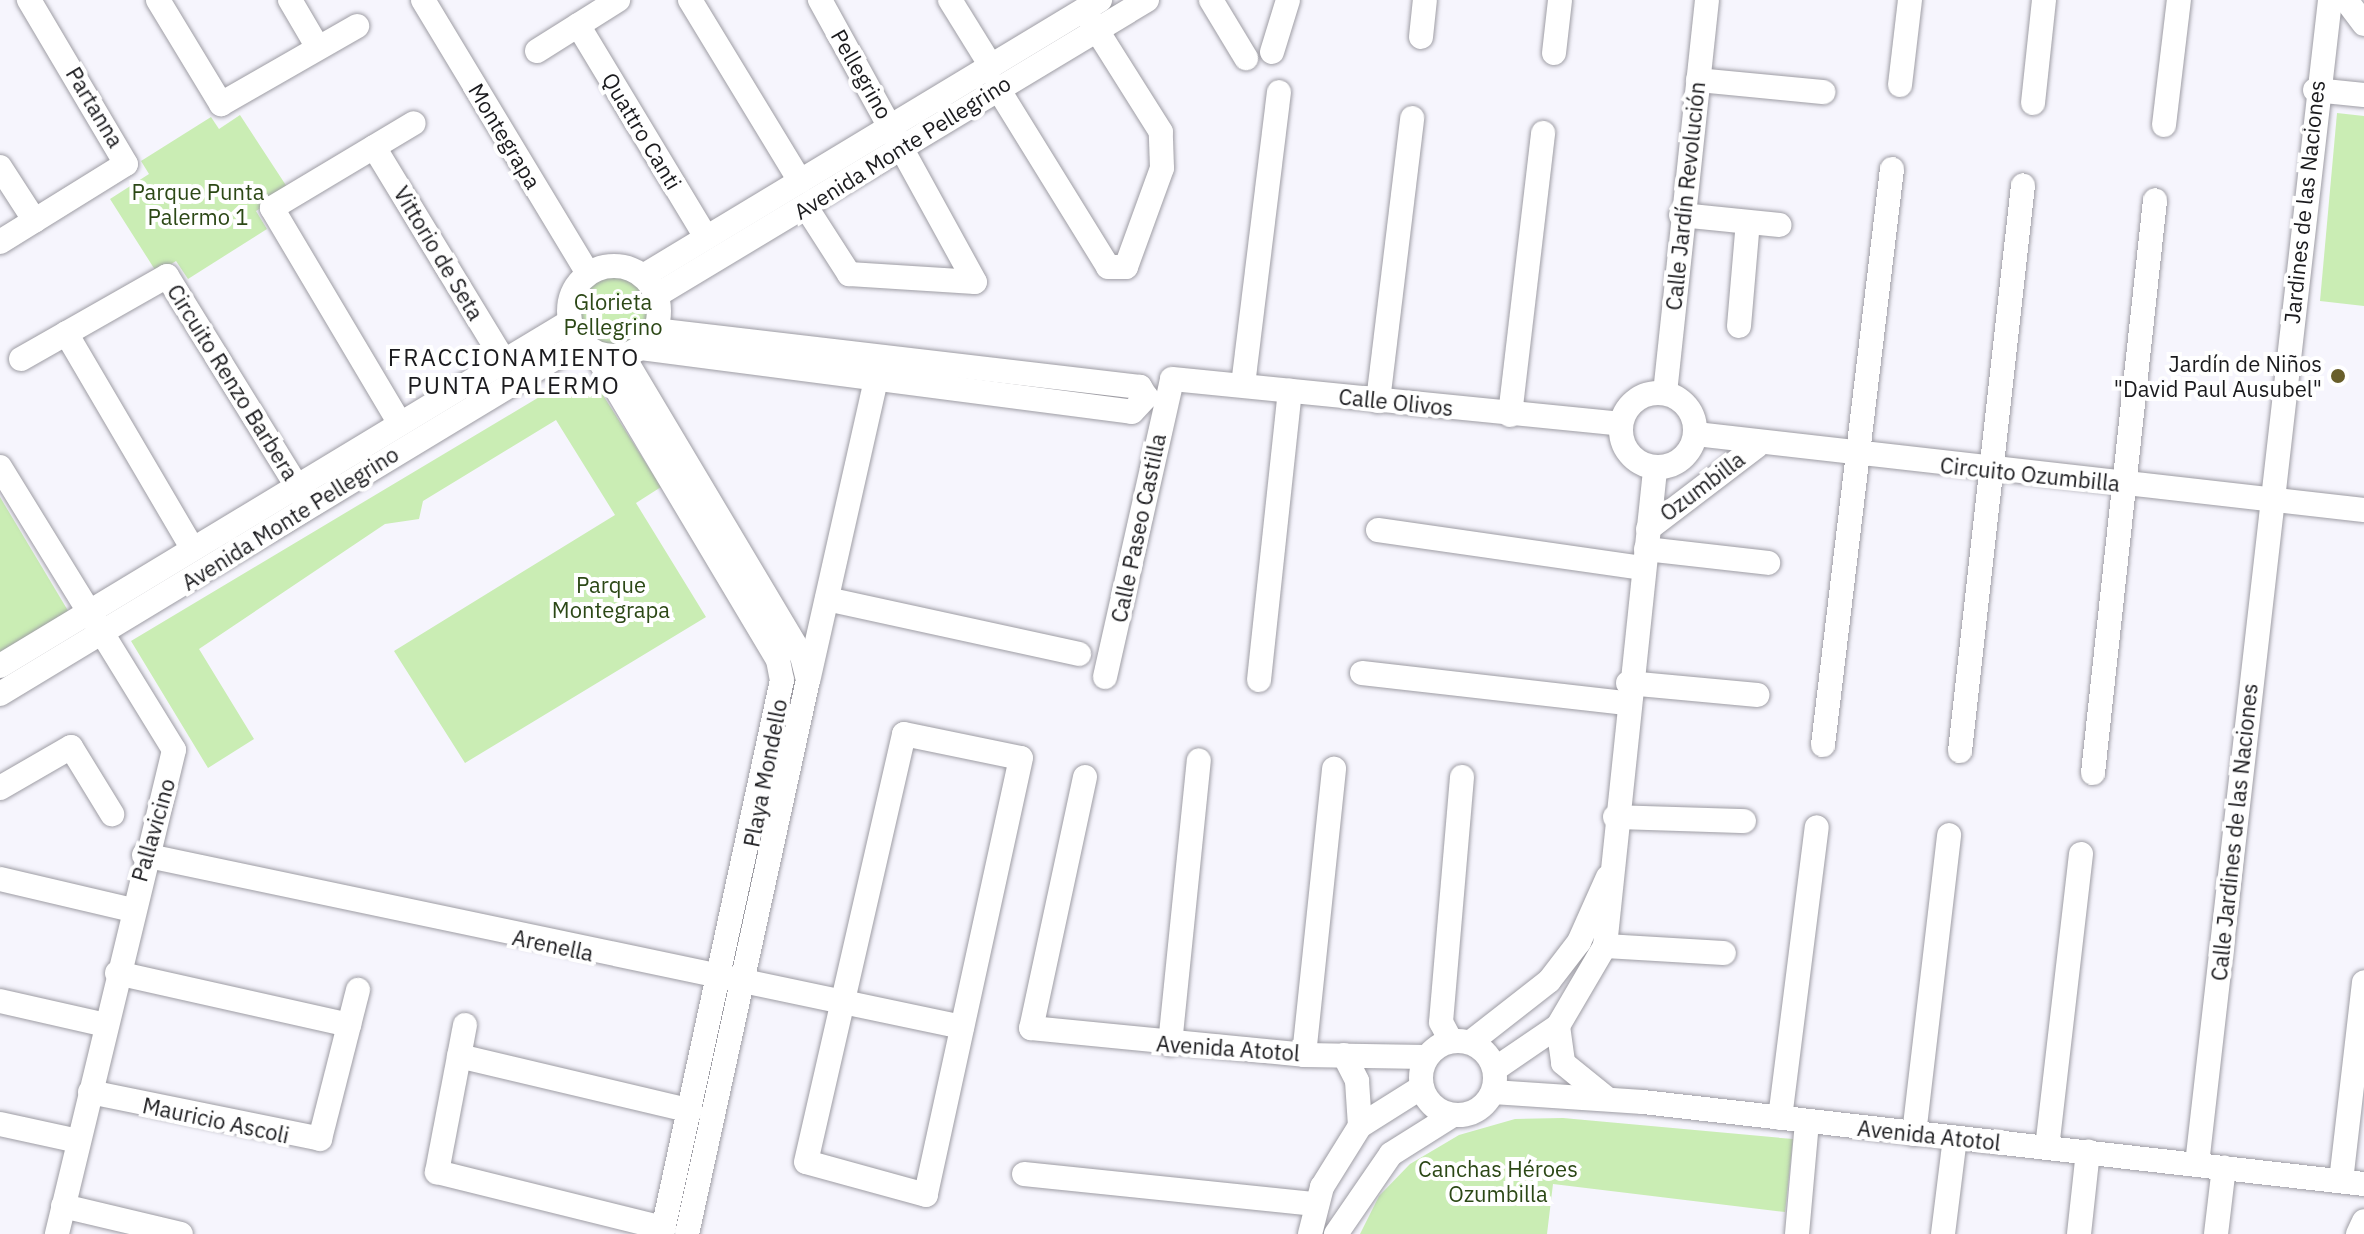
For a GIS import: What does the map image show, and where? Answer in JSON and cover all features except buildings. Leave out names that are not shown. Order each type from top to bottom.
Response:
[{"type":"street","name":"Partanna","points":[[0,242],[126,164],[29,0]]},
{"type":"street","points":[[158,0],[221,104],[317,46],[357,26]]},
{"type":"street","points":[[290,0],[317,46]]},
{"type":"street","name":"Montegrapa","points":[[423,0],[588,273]]},
{"type":"street","points":[[537,51],[618,0]]},
{"type":"street","points":[[690,0],[800,181]]},
{"type":"street","name":"Pellegrino","points":[[806,207],[849,274],[970,285],[976,274],[820,0]]},
{"type":"street","points":[[950,0],[1108,267],[1126,267],[1164,149],[1161,132],[1090,10]]},
{"type":"street","name":"Avenida Monte Pellegrino","points":[[650,285],[806,207],[903,147],[994,76],[1090,10],[1147,0]]},
{"type":"street","points":[[1211,0],[1246,58]]},
{"type":"street","points":[[1272,52],[1288,0]]},
{"type":"street","points":[[1421,37],[1425,0]]},
{"type":"street","points":[[1554,53],[1560,0]]},
{"type":"street","name":"Calle Jardín Revolución","points":[[1665,393],[1681,215],[1707,0]]},
{"type":"street","points":[[1900,85],[1910,0]]},
{"type":"street","points":[[2033,103],[2044,0]]},
{"type":"street","points":[[2164,125],[2179,0]]},
{"type":"street","name":"Jardines de las Naciones","points":[[2270,500],[2315,90],[2330,0]]},
{"type":"street","points":[[2346,0],[2364,24]]},
{"type":"street","name":"Quattro Canti","points":[[578,25],[706,237]]},
{"type":"street","name":"Avenida Monte Pellegrino","points":[[650,285],[706,237],[891,125],[994,76]]},
{"type":"street","points":[[1698,80],[1823,92]]},
{"type":"street","points":[[2315,90],[2364,95]]},
{"type":"street","points":[[1243,385],[1279,92]]},
{"type":"street","points":[[1378,401],[1412,118]]},
{"type":"street","points":[[399,422],[272,208],[414,123]]},
{"type":"street","points":[[1510,415],[1543,133]]},
{"type":"street","name":"Vittorio de Seta","points":[[374,147],[503,359]]},
{"type":"street","points":[[0,167],[35,221]]},
{"type":"street","points":[[1823,745],[1892,169]]},
{"type":"street","points":[[1960,751],[2023,185]]},
{"type":"street","points":[[2093,773],[2155,200]]},
{"type":"street","points":[[1681,215],[1779,225]]},
{"type":"street","points":[[1739,326],[1748,222]]},
{"type":"street","points":[[616,266],[650,285],[640,345],[880,355],[1140,387],[1146,397],[1132,412],[582,339],[570,295],[588,273],[616,266]]},
{"type":"street","name":"Circuito Renzo Barbera","points":[[21,359],[172,279],[309,507]]},
{"type":"street","points":[[66,333],[192,548]]},
{"type":"street","name":"Avenida Monte Pellegrino","points":[[0,666],[503,359],[582,339]]},
{"type":"street","name":"Avenida Monte Pellegrino","points":[[0,694],[582,339]]},
{"type":"street","name":"Playa Mondello","points":[[582,339],[802,656],[808,680],[671,1232]]},
{"type":"street","name":"Playa Mondello","points":[[640,345],[721,543],[778,660],[782,680],[733,984],[691,1111],[671,1232]]},
{"type":"street","points":[[808,680],[877,380],[880,355]]},
{"type":"street","name":"Calle Olivos","points":[[1172,379],[1620,424]]},
{"type":"street","name":"Calle Paseo Castilla","points":[[1105,677],[1172,379]]},
{"type":"street","points":[[1259,680],[1290,391]]},
{"type":"street","points":[[1665,393],[1682,401],[1696,434],[1674,464],[1655,468],[1623,445],[1620,424],[1628,406],[1665,393]]},
{"type":"street","name":"Circuito Ozumbilla","points":[[1696,434],[1757,446],[2364,510]]},
{"type":"street","name":"Ozumbilla","points":[[1646,549],[1757,446]]},
{"type":"street","name":"Pallavicino","points":[[0,467],[174,750],[144,855],[57,1234]]},
{"type":"street","points":[[1336,1234],[1391,1154],[1453,1115],[1477,1109],[1494,1080],[1558,1026],[1605,946],[1627,693],[1655,468]]},
{"type":"street","name":"Calle Jardines de las Naciones","points":[[2197,1164],[2270,500]]},
{"type":"street","points":[[1378,530],[1646,549],[1768,563]]},
{"type":"street","points":[[827,599],[1079,654]]},
{"type":"street","points":[[1362,673],[1627,693],[1757,695]]},
{"type":"street","points":[[904,734],[1021,758],[926,1195],[806,1162],[840,1003],[904,734]]},
{"type":"street","points":[[0,788],[71,747],[112,814]]},
{"type":"street","points":[[1170,1044],[1199,760]]},
{"type":"street","points":[[1304,1055],[1334,769]]},
{"type":"street","name":"Avenida Atotol","points":[[1085,777],[1031,1028],[1304,1055],[1426,1057]]},
{"type":"street","points":[[1462,777],[1441,1022],[1494,1080]]},
{"type":"street","points":[[1615,817],[1744,821]]},
{"type":"street","points":[[1780,1118],[1817,827]]},
{"type":"street","points":[[1914,1134],[1949,835]]},
{"type":"street","points":[[2047,1148],[2081,854]]},
{"type":"street","name":"Arenella","points":[[144,855],[733,984],[962,1027]]},
{"type":"street","points":[[1453,1115],[1433,1106],[1422,1087],[1426,1057],[1461,1042],[1549,981],[1579,942],[1612,867]]},
{"type":"street","points":[[0,879],[132,910]]},
{"type":"street","points":[[1605,946],[1724,953]]},
{"type":"street","points":[[117,973],[349,1025]]},
{"type":"street","points":[[2353,1182],[2364,982]]},
{"type":"street","name":"Mauricio Ascoli","points":[[90,1092],[320,1139],[358,990]]},
{"type":"street","points":[[0,1001],[106,1025]]},
{"type":"street","points":[[465,1025],[437,1172],[671,1232]]},
{"type":"street","points":[[1558,1026],[1563,1063],[1608,1099]]},
{"type":"street","points":[[1344,1055],[1357,1081],[1360,1126]]},
{"type":"street","points":[[459,1056],[691,1111]]},
{"type":"street","name":"Avenida Atotol","points":[[1494,1080],[1608,1099],[2353,1182]]},
{"type":"street","points":[[1310,1234],[1315,1204],[1360,1126],[1422,1087]]},
{"type":"street","points":[[1797,1234],[1807,1121]]},
{"type":"street","points":[[0,1124],[78,1141]]},
{"type":"street","points":[[1943,1234],[1955,1138]]},
{"type":"street","points":[[2079,1234],[2088,1151]]},
{"type":"street","points":[[2216,1234],[2224,1167]]},
{"type":"street","points":[[1024,1174],[1315,1204]]},
{"type":"street","points":[[63,1206],[181,1234]]},
{"type":"street","points":[[2358,1234],[2364,1221]]},
{"type":"green space","points":[[2337,113],[2364,116],[2364,306],[2320,301]]},
{"type":"green space","name":"Parque Punta Palermo 1","points":[[240,115],[289,190],[256,211],[267,229],[188,279],[176,261],[157,273],[110,199],[149,174],[141,161],[211,117],[219,129]]},
{"type":"green space","name":"Glorieta Pellegrino","points":[[612,276],[626,279],[638,287],[646,299],[649,313],[646,327],[638,339],[626,347],[612,350],[598,347],[586,339],[578,327],[575,313],[578,299],[586,287],[598,279]]},
{"type":"green space","name":"Parque Montegrapa","points":[[576,375],[596,384],[661,487],[636,503],[706,617],[465,763],[394,651],[615,515],[556,420],[423,501],[419,519],[385,524],[199,649],[254,739],[208,768],[131,641]]},
{"type":"green space","points":[[0,497],[70,614],[0,656]]},
{"type":"green space","name":"Canchas Héroes Ozumbilla","points":[[1563,1118],[1793,1139],[1785,1212],[1553,1184],[1547,1234],[1360,1234],[1379,1196],[1410,1164],[1459,1135],[1515,1119]]},
{"type":"place","name":"Jardín de Niños \"David Paul Ausubel\"","points":[[2338,376]]},
{"type":"district","name":"FRACCIONAMIENTO PUNTA PALERMO","points":[[514,372]]}]
